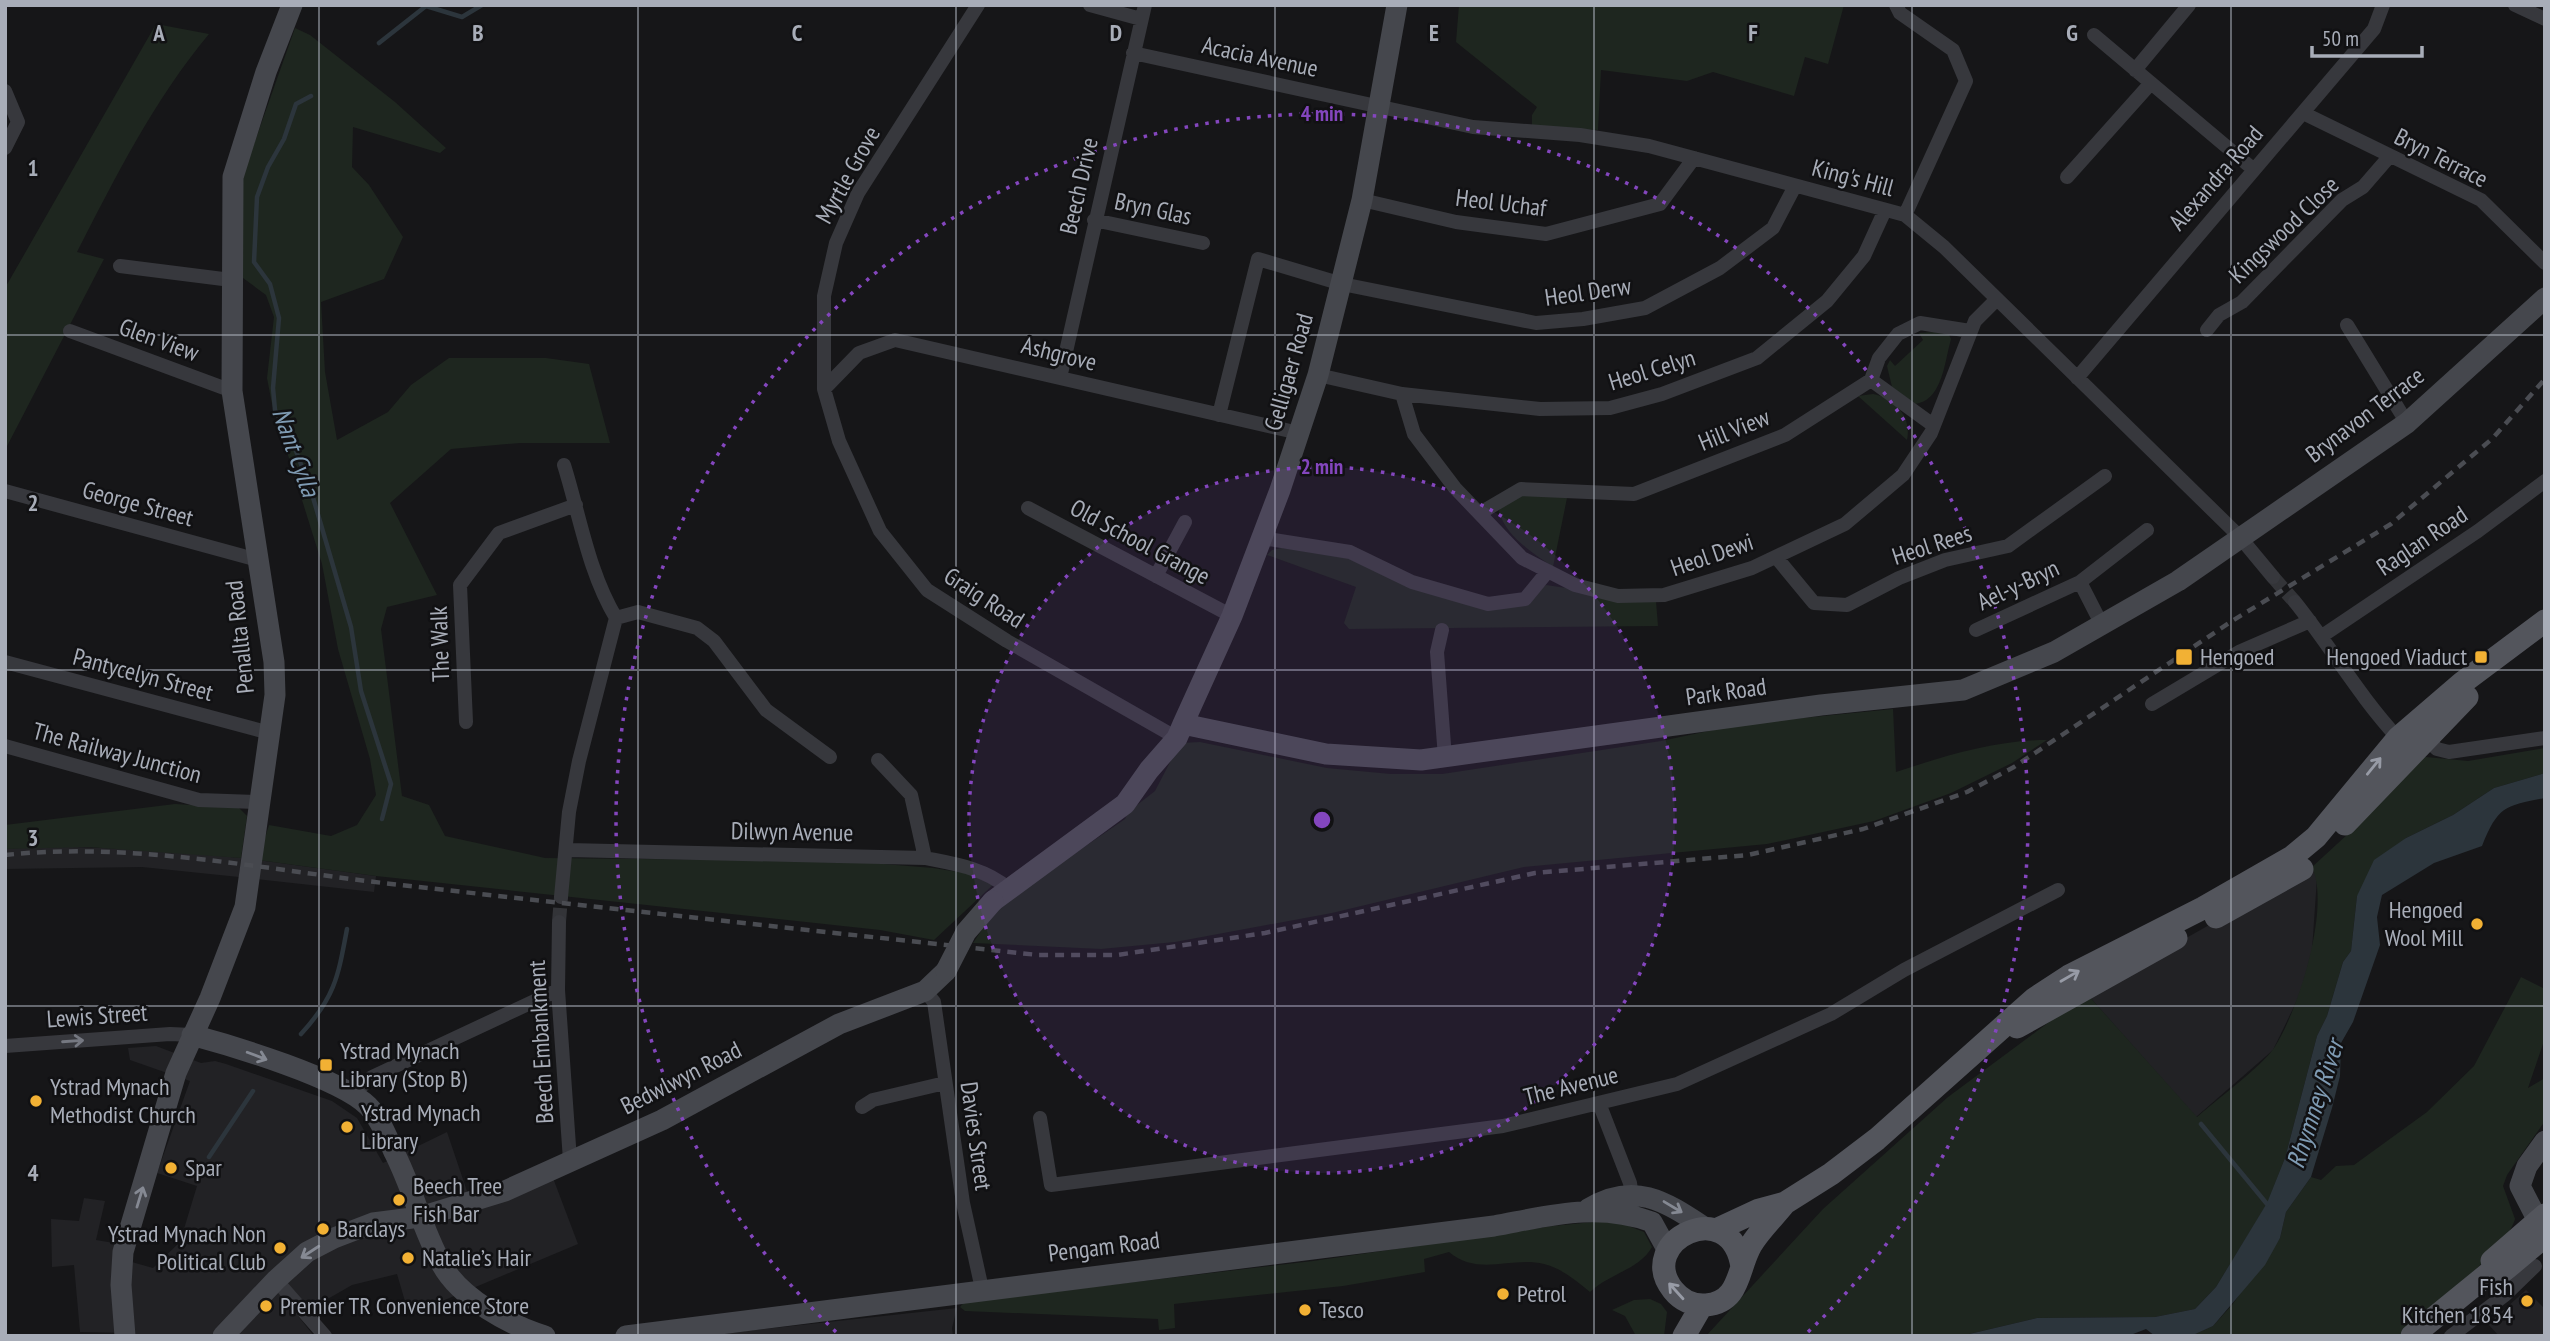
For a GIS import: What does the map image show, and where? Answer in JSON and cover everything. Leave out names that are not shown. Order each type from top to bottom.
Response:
[{"type":"main road","points":[[1785,1203],[1755,1238],[1742,1267],[1740,1280],[1725,1299],[1702,1305],[1689,1303],[1669,1285],[1665,1273],[1668,1251],[1682,1234],[1693,1229],[1712,1229],[1759,1210],[1785,1203],[1831,1174],[1877,1139],[2034,999],[2069,975],[2203,908],[2292,857],[2337,813],[2398,738],[2462,683],[2545,622]]},
{"type":"main road","points":[[1960,1065],[2006,1033],[2304,868],[2425,738],[2545,622]]},
{"type":"main road","points":[[2412,1336],[2480,1280],[2490,1262],[2541,1220]]},
{"type":"main road","points":[[1712,1229],[1734,1245],[1742,1267]]},
{"type":"main road","points":[[1684,1336],[1702,1305]]},
{"type":"street","name":"Penallta Road","points":[[125,1336],[121,1285],[123,1252],[159,1124],[192,1035],[245,907],[275,695],[274,662],[233,391],[233,177],[266,72],[292,5]]},
{"type":"street","name":"Myrtle Grove","points":[[824,389],[824,296],[836,243],[858,193],[978,5]]},
{"type":"street","points":[[1090,5],[1143,12]]},
{"type":"street","name":"Gelligaer Road","points":[[1180,731],[1232,615],[1262,538],[1318,375],[1362,200],[1377,104],[1397,5]]},
{"type":"street","points":[[1896,5],[1900,13],[1953,50],[1966,81],[1905,215]]},
{"type":"street","points":[[2135,70],[2189,5]]},
{"type":"street","name":"Alexandra Road","points":[[2077,378],[2374,29],[2383,5]]},
{"type":"street","points":[[2515,5],[2545,19]]},
{"type":"street","name":"Beech Drive","points":[[1060,378],[1143,12]]},
{"type":"street","points":[[2094,35],[2253,169]]},
{"type":"street","name":"Acacia Avenue","points":[[1133,53],[1377,104]]},
{"type":"street","points":[[2067,177],[2151,83]]},
{"type":"street","points":[[5,91],[18,122],[5,148]]},
{"type":"street","name":"King's Hill","points":[[1377,104],[1474,127],[1580,135],[1649,146],[1905,215],[1944,247],[2239,536],[2273,576]]},
{"type":"street","name":"Bryn Terrace","points":[[2303,113],[2481,200],[2545,262]]},
{"type":"street","name":"Kingswood Close","points":[[2207,330],[2219,315],[2242,302],[2342,200],[2363,187],[2389,157]]},
{"type":"street","name":"Heol Uchaf","points":[[1362,200],[1456,222],[1546,234],[1660,204],[1694,158]]},
{"type":"street","name":"Heol Derw","points":[[1219,415],[1258,259],[1342,284],[1536,323],[1645,308],[1720,268],[1773,228],[1795,186]]},
{"type":"street","name":"Heol Celyn","points":[[1318,375],[1402,394],[1540,409],[1610,408],[1662,394],[1757,358],[1827,301],[1864,256],[1885,209]]},
{"type":"street","name":"Bryn Glas","points":[[1094,220],[1203,243]]},
{"type":"street","points":[[120,266],[231,280]]},
{"type":"street","name":"Brynavon Terrace","points":[[2239,536],[2407,423],[2545,298]]},
{"type":"street","name":"Heol Dewi","points":[[1402,394],[1414,435],[1522,558],[1575,585],[1618,596],[1664,595],[1752,568],[1845,524],[1903,475],[1933,425],[1975,320],[1997,299]]},
{"type":"street","points":[[1933,425],[1871,380],[1880,358],[1898,334],[1920,323],[1970,331]]},
{"type":"street","points":[[2347,326],[2407,423]]},
{"type":"street","name":"Glen View","points":[[70,331],[233,391]]},
{"type":"street","name":"Ashgrove","points":[[824,389],[859,353],[895,340],[1299,433]]},
{"type":"street","name":"Hill View","points":[[1480,513],[1521,489],[1634,494],[1785,435],[1871,380]]},
{"type":"street","name":"Graig Road","points":[[824,389],[839,441],[880,531],[926,590],[1007,641],[1180,731]]},
{"type":"street","points":[[561,897],[568,850],[569,812],[579,761],[616,618],[594,574],[564,465]]},
{"type":"street","name":"Heol Rees","points":[[1776,557],[1814,603],[1847,604],[1899,578],[1945,560],[2008,547],[2105,475]]},
{"type":"street","name":"Raglan Road","points":[[2322,636],[2479,531],[2545,481]]},
{"type":"street","name":"George Street","points":[[5,491],[258,560]]},
{"type":"street","name":"The Walk","points":[[466,722],[460,585],[499,533],[576,505]]},
{"type":"street","name":"Old School Grange","points":[[1028,508],[1232,615]]},
{"type":"street","points":[[1156,576],[1185,522]]},
{"type":"street","name":"Ael-y-Bryn","points":[[1976,630],[2080,582],[2147,530]]},
{"type":"street","name":"Park Road","points":[[1180,731],[1326,754],[1422,760],[1821,705],[1963,690],[2054,652],[2178,581],[2239,536]]},
{"type":"street","points":[[1262,538],[1350,552],[1412,582],[1488,604],[1525,598],[1548,571]]},
{"type":"street","name":"Ael-y-Bryn","points":[[2080,582],[2102,625]]},
{"type":"street","points":[[2295,602],[2364,698],[2398,738]]},
{"type":"street","points":[[616,618],[638,612],[697,628],[714,641],[766,710],[830,757]]},
{"type":"street","points":[[2152,704],[2239,652],[2310,621]]},
{"type":"street","points":[[1442,631],[1437,652],[1445,758]]},
{"type":"street","name":"Pantycelyn Street","points":[[5,662],[270,733]]},
{"type":"street","name":"Bedwlwyn Road","points":[[223,1336],[276,1280],[307,1252],[334,1238],[373,1223],[420,1217],[505,1191],[662,1120],[839,1024],[925,991],[946,971],[966,932],[1001,895],[1125,804],[1180,731]]},
{"type":"street","points":[[2425,738],[2437,749],[2449,752],[2545,738]]},
{"type":"street","name":"The Railway Junction","points":[[5,746],[199,800],[259,802]]},
{"type":"street","points":[[878,760],[911,795],[925,858]]},
{"type":"street","name":"Dilwyn Avenue","points":[[568,850],[925,858],[995,876],[1001,895]]},
{"type":"street","name":"The Avenue","points":[[1040,1118],[1051,1185],[1491,1128],[1677,1084],[1831,1014],[1904,970],[2058,890]]},
{"type":"street","name":"Beech Embankment","points":[[559,922],[558,990],[570,1160]]},
{"type":"street","points":[[354,1093],[372,1077],[558,990]]},
{"type":"street","name":"Davies Street","points":[[925,991],[934,1002],[963,1203],[982,1289]]},
{"type":"street","name":"Lewis Street","points":[[5,1046],[170,1034],[192,1035]]},
{"type":"street","points":[[192,1035],[225,1044],[354,1093],[371,1109],[410,1182],[420,1217],[443,1268],[475,1301],[510,1322],[545,1336]]},
{"type":"street","points":[[862,1107],[873,1100],[946,1083]]},
{"type":"street","points":[[1599,1103],[1639,1217],[1652,1222],[1668,1251]]},
{"type":"street","points":[[2541,1220],[2522,1194],[2521,1177],[2545,1141]]},
{"type":"street","name":"Pengam Road","points":[[626,1336],[1494,1226],[1588,1209],[1606,1199],[1632,1195],[1662,1200],[1712,1229]]},
{"type":"street","name":"Pengam Road","points":[[1588,1209],[1639,1217]]},
{"type":"street","points":[[2451,1336],[2535,1266]]},
{"type":"street","points":[[276,1280],[325,1336]]},
{"type":"street","points":[[2480,1280],[2489,1307]]},
{"type":"shaded area","points":[[1459,5],[1844,5],[1828,64],[1805,57],[1794,96],[1713,72],[1687,81],[1601,70],[1598,130],[1532,127],[1532,115],[1537,107],[1456,42]]},
{"type":"shaded area","points":[[156,24],[209,34],[153,112],[77,252],[104,259],[5,450],[5,288]]},
{"type":"shaded area","points":[[295,28],[310,35],[395,102],[446,148],[440,153],[353,127],[352,167],[369,185],[403,237],[384,279],[321,302],[325,372],[337,440],[388,412],[411,385],[449,358],[546,358],[589,364],[610,443],[520,443],[451,449],[390,503],[437,595],[387,607],[381,629],[402,796],[429,805],[445,836],[545,858],[847,861],[933,868],[971,874],[995,883],[934,940],[880,930],[376,876],[258,860],[269,825],[331,836],[357,825],[376,795],[370,759],[338,649],[322,564],[272,404],[267,378],[274,317],[266,295],[243,278],[243,175]]},
{"type":"shaded area","points":[[1947,331],[1951,339],[1940,382],[1930,397],[1915,404],[1892,387],[1887,366],[1890,360],[1895,366],[1923,340],[1919,333]]},
{"type":"shaded area","points":[[1873,394],[1895,404],[1900,410],[1907,424],[1907,440],[1858,396]]},
{"type":"shaded area","points":[[1568,493],[1553,567],[1513,536],[1499,511],[1504,503],[1519,494]]},
{"type":"shaded area","points":[[1281,548],[1329,551],[1487,607],[1546,585],[1656,601],[1658,626],[1349,629],[1344,623],[1356,587],[1267,555],[1272,550]]},
{"type":"shaded area","points":[[1893,709],[1896,772],[1990,746],[2047,740],[2012,763],[1951,793],[1874,821],[1767,844],[1524,867],[1332,913],[1175,942],[1101,949],[973,943],[998,906],[1125,819],[1128,812],[1155,791],[1180,743],[1200,742],[1327,768],[1391,774],[1442,774],[1661,741],[1742,724]]},
{"type":"shaded area","points":[[2545,748],[2545,773],[2494,788],[2453,815],[2406,838],[2357,896],[2351,951],[2343,962],[2327,1016],[2317,1036],[2285,1158],[2267,1204],[2216,1287],[2195,1309],[2155,1317],[2037,1318],[1961,1336],[1706,1336],[1823,1209],[1948,1097],[2087,994],[2197,1117],[2268,1056],[2283,1032],[2302,985],[2315,932],[2317,885],[2312,867],[2361,822],[2416,756],[2468,761]]},
{"type":"shaded area","points":[[175,804],[239,808],[247,816],[241,858],[88,847],[5,849],[5,825]]},
{"type":"shaded area","points":[[45,846],[159,850],[241,858],[239,877],[142,867],[5,869],[5,849]]},
{"type":"shaded area","points":[[258,860],[376,876],[374,892],[256,879]]},
{"type":"shaded area","points":[[2312,867],[2317,878],[2312,950],[2301,992],[2273,1050],[2196,1117],[2087,994]]},
{"type":"shaded area","points":[[2521,977],[2545,989],[2545,1038],[2528,1088],[2545,1078],[2545,1121],[2507,1175],[2503,1186],[2515,1219],[2509,1232],[2482,1264],[2398,1336],[2191,1336],[2213,1326],[2232,1305],[2280,1238],[2286,1212],[2311,1177],[2321,1180],[2336,1166],[2354,1165],[2427,1112],[2474,1066]]},
{"type":"shaded area","points":[[156,1046],[201,1063],[215,1061],[226,1064],[332,1101],[357,1118],[383,1163],[447,1132],[472,1206],[553,1178],[578,1244],[409,1315],[397,1274],[352,1285],[298,1316],[314,1336],[132,1336],[131,1333],[80,1332],[74,1265],[52,1267],[51,1219],[79,1221],[84,1198],[105,1201],[96,1240],[114,1243],[114,1257],[153,1268],[180,1242],[197,1186],[157,1173],[190,1081],[130,1060],[128,1048]]},
{"type":"shaded area","points":[[1613,1220],[1644,1232],[1652,1247],[1640,1261],[1590,1292],[1563,1272],[1544,1264],[1519,1262],[1484,1265],[1460,1259],[1449,1252],[1424,1259],[1425,1272],[1343,1286],[1174,1304],[1175,1328],[1159,1330],[1158,1319],[965,1311],[960,1307],[964,1302],[1313,1261],[1553,1226]]},
{"type":"shaded area","points":[[2526,1290],[2545,1309],[2545,1336],[2499,1336],[2488,1324]]},
{"type":"shaded area","points":[[1650,1299],[1661,1304],[1667,1312],[1664,1336],[1636,1336],[1625,1316],[1612,1310],[1634,1300]]},
{"type":"shaded area","points":[[957,1308],[952,1328],[953,1336],[699,1336]]},
{"type":"water","name":"Rhymney River","points":[[2545,773],[2545,798],[2504,810],[2493,823],[2482,846],[2434,863],[2382,895],[2377,917],[2380,945],[2353,1022],[2341,1043],[2340,1076],[2311,1177],[2286,1212],[2280,1238],[2265,1265],[2213,1326],[2191,1336],[2155,1336],[2146,1329],[2128,1336],[1961,1336],[2037,1318],[2155,1317],[2195,1309],[2216,1287],[2267,1203],[2285,1158],[2317,1036],[2327,1016],[2343,962],[2351,951],[2357,896],[2374,860],[2406,838],[2453,815],[2494,788]]},
{"type":"waterway","name":"Nant Cylla","points":[[379,43],[426,6],[462,17],[482,5]]},
{"type":"waterway","name":"Nant Cylla","points":[[311,96],[296,104],[284,139],[268,167],[257,197],[254,262],[270,284],[279,318],[273,388],[275,410],[296,451],[312,494],[351,627],[361,691],[391,784],[382,819]]},
{"type":"waterway","points":[[301,1034],[321,1009],[333,986],[347,929]]},
{"type":"waterway","points":[[209,1157],[253,1091]]},
{"type":"waterway","points":[[2201,1124],[2267,1204]]},
{"type":"tunnel","points":[[2273,577],[2295,602]]},
{"type":"tunnel","points":[[559,922],[561,897]]},
{"type":"railway","points":[[5,855],[55,852],[154,855],[1038,955],[1117,955],[1265,933],[1535,873],[1748,855],[1863,829],[1967,792],[2014,767],[2232,621],[2391,524],[2493,438],[2545,379]]},
{"type":"place","name":"Hengoed","points":[[2184,657]]},
{"type":"place","name":"Hengoed Viaduct","points":[[2481,657]]},
{"type":"place","name":"Hengoed Wool Mill","points":[[2477,924]]},
{"type":"place","name":"Ystrad Mynach Library (Stop B)","points":[[326,1065]]},
{"type":"place","name":"Ystrad Mynach Methodist Church","points":[[36,1101]]},
{"type":"place","name":"Ystrad Mynach Library","points":[[347,1127]]},
{"type":"place","name":"Spar","points":[[171,1168]]},
{"type":"place","name":"Beech Tree Fish Bar","points":[[399,1200]]},
{"type":"place","name":"Barclays","points":[[323,1229]]},
{"type":"place","name":"Ystrad Mynach Non Political Club","points":[[280,1248]]},
{"type":"place","name":"Natalie’s Hair","points":[[408,1258]]},
{"type":"place","name":"Petrol","points":[[1503,1294]]},
{"type":"place","name":"Fish Kitchen 1854","points":[[2527,1301]]},
{"type":"place","name":"Premier TR Convenience Store","points":[[266,1306]]},
{"type":"place","name":"Tesco","points":[[1305,1310]]}]
